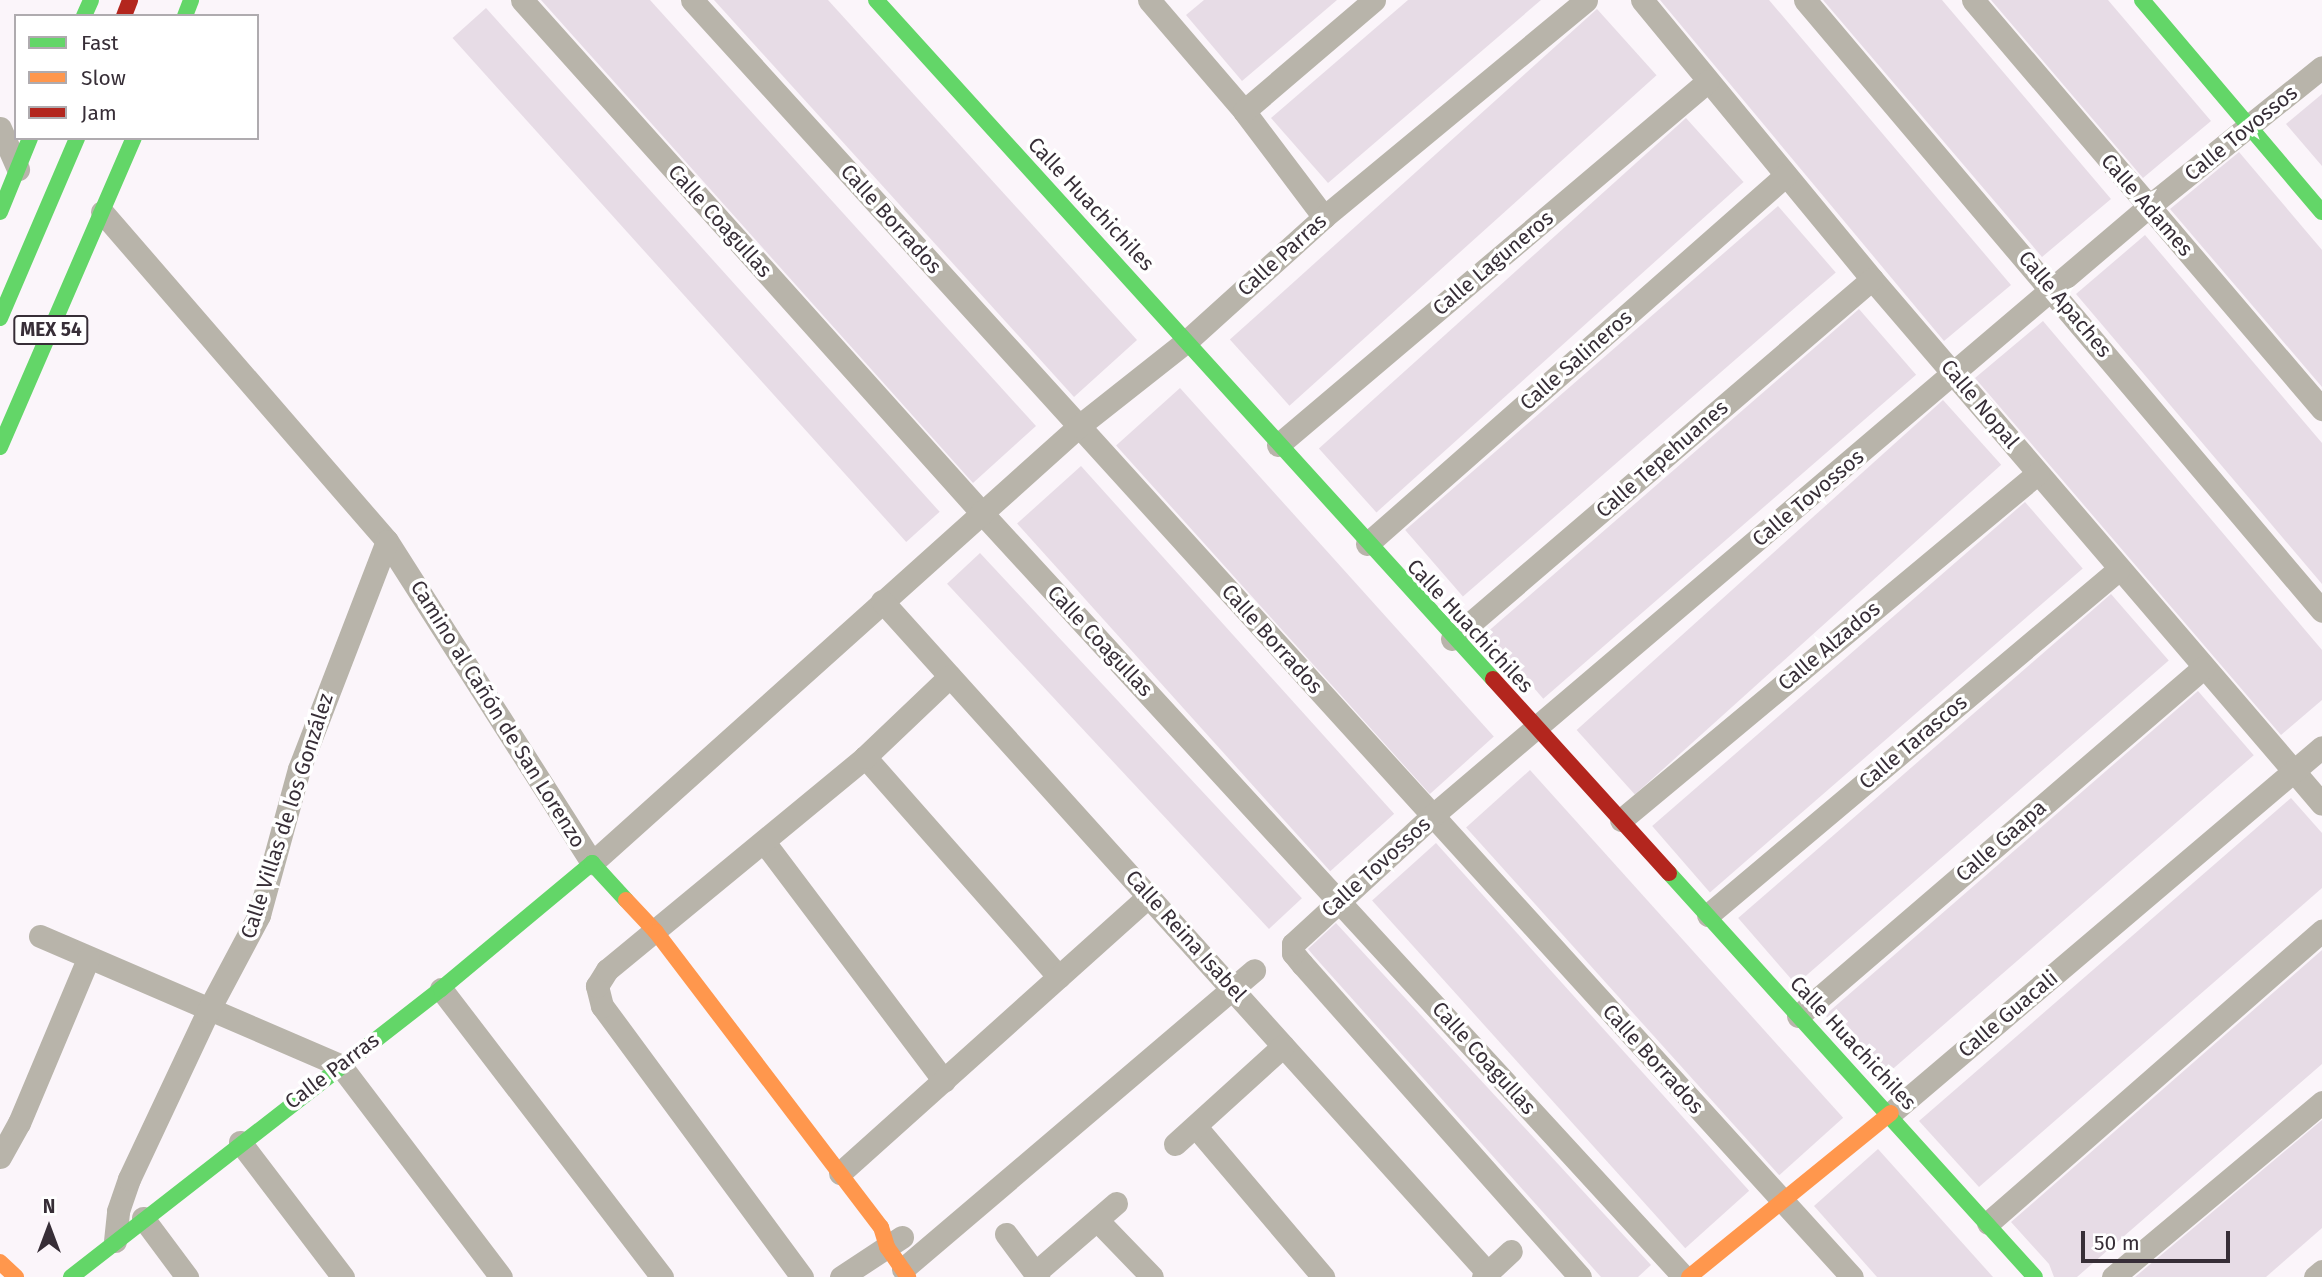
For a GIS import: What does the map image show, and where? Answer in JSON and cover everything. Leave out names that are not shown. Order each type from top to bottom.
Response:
[{"type":"main road","name":"Calle Huachichiles","points":[[876,0],[1188,340],[1452,639],[1537,728],[1798,1016],[1891,1113],[2035,1277]]},
{"type":"main road","points":[[2143,0],[2322,212]]},
{"type":"main road","points":[[0,212],[29,140]]},
{"type":"main road","name":"MEX 54","points":[[0,318],[76,140]]},
{"type":"main road","name":"MEX 54","points":[[0,447],[133,140]]},
{"type":"main road","name":"Camino al Cañón de San Lorenzo","points":[[592,863],[656,932],[914,1267]]},
{"type":"main road","name":"Calle Parras","points":[[71,1277],[142,1218],[441,989],[592,863]]},
{"type":"main road","name":"Calle Guacali","points":[[1687,1277],[1891,1113]]},
{"type":"main road","points":[[0,1262],[16,1277]]},
{"type":"street","name":"Calle Coagullas","points":[[522,0],[981,512],[1687,1277]]},
{"type":"street","name":"Calle Borrados","points":[[692,0],[1852,1277]]},
{"type":"street","points":[[1244,111],[1374,0]]},
{"type":"street","name":"Calle Parras","points":[[592,863],[1079,426],[1188,340],[1324,217],[1586,0]]},
{"type":"street","name":"Calle Nopal","points":[[1642,0],[1872,279],[1955,373],[2118,570],[2322,804]]},
{"type":"street","name":"Calle Apaches","points":[[1805,0],[2053,289],[2322,611]]},
{"type":"street","name":"Calle Adames","points":[[1973,0],[2322,409]]},
{"type":"street","points":[[1160,4],[1324,217]]},
{"type":"street","name":"Calle Tovossos","points":[[1580,1277],[1297,958],[1292,948],[1299,937],[1339,899],[1432,816],[2148,207],[2322,67]]},
{"type":"street","name":"Calle Laguneros","points":[[1278,445],[1708,81]]},
{"type":"street","points":[[0,128],[18,169]]},
{"type":"street","name":"Calle Salineros","points":[[1367,544],[1786,176]]},
{"type":"street","name":"Camino al Cañón de San Lorenzo","points":[[102,212],[387,541],[592,863]]},
{"type":"street","name":"Calle Tepehuanes","points":[[1452,639],[1872,279]]},
{"type":"street","name":"Calle Alzados","points":[[1621,820],[2038,473]]},
{"type":"street","name":"Calle Villas de los González","points":[[115,1241],[118,1211],[129,1180],[208,1011],[259,915],[299,769],[387,541]]},
{"type":"street","name":"Calle Tarascos","points":[[1708,915],[2118,570]]},
{"type":"street","name":"Calle Reina Isabel","points":[[882,601],[1234,988],[1485,1275],[1511,1251]]},
{"type":"street","name":"Calle Gaapa","points":[[1798,1016],[2204,667]]},
{"type":"street","points":[[802,1277],[602,1006],[597,986],[601,977],[865,757],[950,676]]},
{"type":"street","name":"Calle Guacali","points":[[1891,1113],[2322,747]]},
{"type":"street","points":[[865,757],[1059,977]]},
{"type":"street","points":[[764,842],[944,1080]]},
{"type":"street","points":[[840,1173],[1149,896]]},
{"type":"street","points":[[1988,1223],[2322,931]]},
{"type":"street","points":[[40,936],[208,1011],[340,1065],[501,1277]]},
{"type":"street","points":[[0,1157],[19,1123],[88,959]]},
{"type":"street","points":[[914,1267],[1254,970]]},
{"type":"street","points":[[441,989],[662,1277]]},
{"type":"street","points":[[1175,1144],[1283,1046]]},
{"type":"street","points":[[2113,1277],[2322,1101]]},
{"type":"street","points":[[1196,1127],[1323,1277]]},
{"type":"street","points":[[240,1142],[343,1277]]},
{"type":"street","points":[[1006,1234],[1036,1275],[1116,1203]]},
{"type":"street","points":[[142,1218],[187,1277]]},
{"type":"street","points":[[1097,1220],[1152,1277]]},
{"type":"street","points":[[841,1277],[890,1237]]},
{"type":"street","points":[[2315,1277],[2322,1271]]},
{"type":"building","points":[[541,0],[650,0],[1036,426],[973,483]]},
{"type":"building","points":[[714,0],[828,0],[1137,340],[1074,397]]},
{"type":"building","points":[[1204,0],[1337,0],[1242,81],[1186,15]]},
{"type":"building","points":[[1408,0],[1541,0],[1328,183],[1271,118]]},
{"type":"building","points":[[1660,0],[1769,0],[2011,285],[1944,341]]},
{"type":"building","points":[[1823,0],[1942,0],[2111,199],[2042,257]]},
{"type":"building","points":[[1991,0],[2108,0],[2211,121],[2143,178]]},
{"type":"building","points":[[486,8],[940,512],[906,542],[453,38]]},
{"type":"building","points":[[1597,9],[1657,75],[1289,406],[1230,340]]},
{"type":"building","points":[[2322,94],[2322,166],[2286,124]]},
{"type":"building","points":[[1686,118],[1744,182],[1376,512],[1319,449]]},
{"type":"building","points":[[2239,152],[2322,250],[2322,387],[2170,209]]},
{"type":"building","points":[[1778,206],[1836,272],[1463,597],[1405,530]]},
{"type":"building","points":[[2145,235],[2322,443],[2322,584],[2076,294]]},
{"type":"building","points":[[1859,309],[1916,375],[1543,699],[1486,633]]},
{"type":"building","points":[[2043,321],[2322,650],[2322,700],[2281,735],[1975,378]]},
{"type":"building","points":[[1180,388],[1494,737],[1430,794],[1116,446]]},
{"type":"building","points":[[1943,400],[2001,465],[1635,795],[1577,730]]},
{"type":"building","points":[[1081,466],[1394,814],[1330,871],[1017,524]]},
{"type":"building","points":[[2025,502],[2083,568],[1710,893],[1652,826]]},
{"type":"building","points":[[980,553],[1302,898],[1269,929],[947,584]]},
{"type":"building","points":[[2111,594],[2169,660],[1796,985],[1738,918]]},
{"type":"building","points":[[2198,691],[2254,755],[1881,1079],[1825,1015]]},
{"type":"building","points":[[1530,770],[1843,1118],[1779,1175],[1466,828]]},
{"type":"building","points":[[2291,798],[2322,833],[2322,888],[1979,1187],[1919,1121]]},
{"type":"building","points":[[1436,843],[1749,1191],[1685,1248],[1372,901]]},
{"type":"building","points":[[1336,923],[1651,1265],[1638,1277],[1601,1277],[1313,955],[1308,949]]},
{"type":"building","points":[[2322,950],[2322,1064],[2077,1277],[2054,1277],[2049,1264],[2011,1222]]},
{"type":"building","points":[[2322,1120],[2322,1228],[2266,1277],[2135,1277]]},
{"type":"building","points":[[1878,1149],[1993,1277],[1877,1277],[1814,1206]]},
{"type":"traffic: fast","points":[[85,14],[91,0]]},
{"type":"traffic: fast","points":[[186,14],[191,0]]},
{"type":"traffic: fast","points":[[876,0],[1493,679]]},
{"type":"traffic: fast","points":[[2142,0],[2322,212]]},
{"type":"traffic: fast","points":[[0,212],[29,140]]},
{"type":"traffic: fast","points":[[0,318],[76,140]]},
{"type":"traffic: fast","points":[[0,447],[133,140]]},
{"type":"traffic: fast","points":[[71,1277],[441,989],[592,863],[626,900]]},
{"type":"traffic: fast","points":[[1669,873],[2035,1277]]},
{"type":"traffic: slow","points":[[626,900],[656,932],[881,1227],[887,1247],[908,1277]]},
{"type":"traffic: slow","points":[[1689,1277],[1891,1113]]},
{"type":"traffic: slow","points":[[0,1262],[16,1277]]},
{"type":"traffic: jam","points":[[125,14],[130,0]]},
{"type":"traffic: jam","points":[[1493,679],[1669,873]]}]
